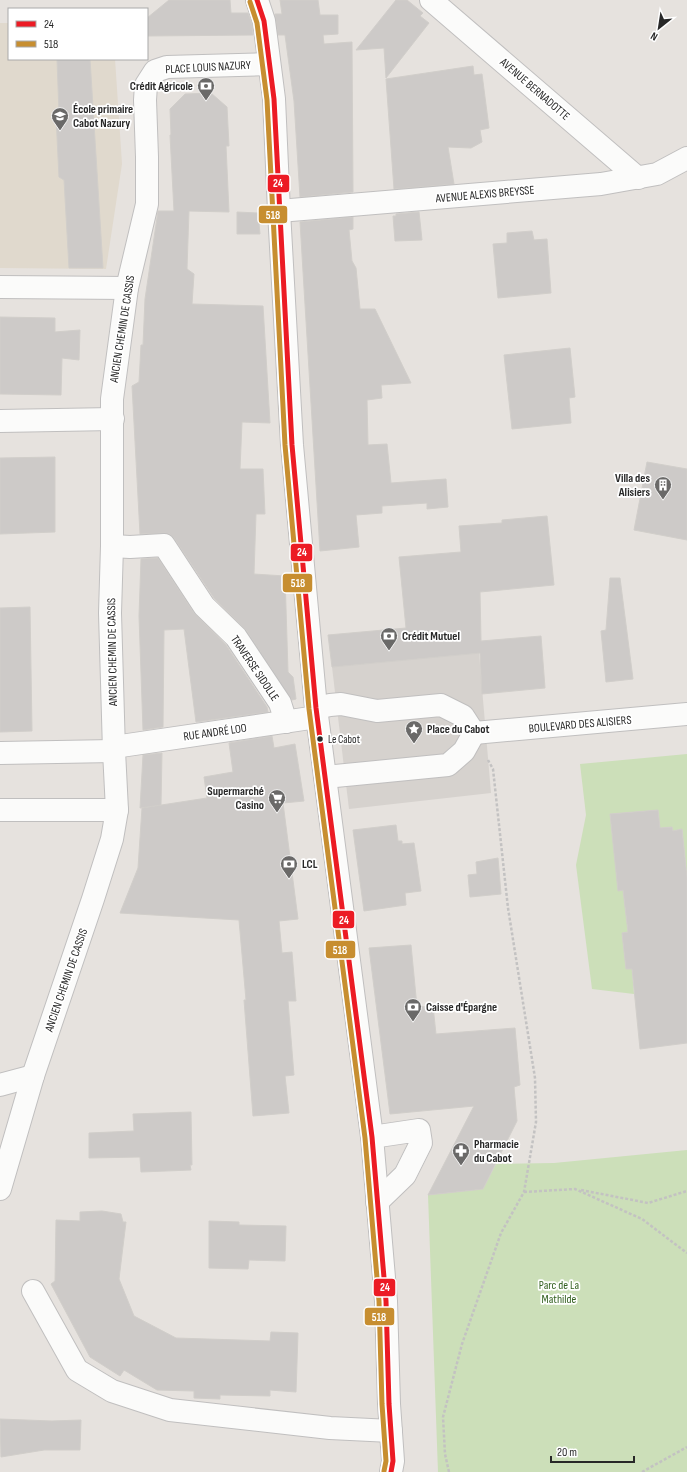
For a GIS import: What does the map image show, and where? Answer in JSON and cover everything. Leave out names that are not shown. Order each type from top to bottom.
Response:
[{"type":"street","points":[[258,0],[264,21],[275,109],[292,445],[316,713],[372,1137],[378,1202],[386,1301],[393,1461],[391,1472]]},
{"type":"street","name":"AVENUE BERNADOTTE","points":[[431,0],[638,178]]},
{"type":"street","name":"PLACE LOUIS NAZURY","points":[[145,100],[146,85],[155,71],[167,67],[269,64]]},
{"type":"street","name":"ANCIEN CHEMIN DE CASSIS","points":[[0,1189],[33,1076],[94,898],[112,839],[117,810],[110,613],[112,546],[112,399],[127,288],[147,204],[145,100]]},
{"type":"street","name":"AVENUE ALEXIS BREYSSE","points":[[279,211],[601,184],[657,174],[687,158]]},
{"type":"street","points":[[0,287],[127,288]]},
{"type":"street","points":[[0,421],[113,419]]},
{"type":"street","name":"TRAVERSE SIDOLLE","points":[[112,546],[130,547],[164,545],[204,606],[236,637],[280,703],[286,722]]},
{"type":"street","points":[[316,713],[330,705],[341,704],[377,711],[441,705],[462,716],[474,733],[464,751],[448,765],[325,776]]},
{"type":"street","name":"RUE ANDRÉ LOO","points":[[0,753],[114,749],[286,722],[316,713]]},
{"type":"street","name":"BOULEVARD DES ALISIERS","points":[[474,733],[558,735],[687,714]]},
{"type":"street","points":[[0,810],[117,810]]},
{"type":"street","points":[[0,1085],[33,1076]]},
{"type":"street","points":[[372,1137],[420,1130],[422,1143],[405,1175],[378,1202]]},
{"type":"street","points":[[33,1291],[77,1370],[112,1390],[170,1410],[330,1428],[391,1431]]},
{"type":"path","points":[[449,1472],[445,1454],[443,1417],[462,1344],[501,1233],[524,1192],[536,1122],[535,1078],[508,908],[492,769],[474,733]]},
{"type":"path","points":[[524,1192],[575,1189],[648,1203],[687,1191]]},
{"type":"path","points":[[575,1189],[642,1219],[687,1253]]},
{"type":"path","points":[[642,1472],[687,1447]]},
{"type":"shaded area","name":"École primaire Cabot Nazury","points":[[0,23],[8,23],[8,60],[115,60],[122,164],[106,269],[0,268]]},
{"type":"shaded area","name":"Place du Cabot","points":[[479,653],[491,793],[349,809],[332,667]]},
{"type":"green space","points":[[687,754],[687,877],[682,829],[673,831],[672,827],[660,828],[658,810],[610,814],[612,835],[618,835],[615,854],[618,890],[623,890],[628,932],[622,933],[626,969],[632,969],[634,994],[592,989],[576,865],[586,815],[580,764]]},
{"type":"green space","name":"Parc de La Mathilde","points":[[687,1150],[687,1472],[438,1472],[428,1195],[483,1189],[496,1164],[554,1163]]},
{"type":"building","points":[[169,0],[230,0],[231,13],[248,13],[252,24],[253,35],[148,36],[148,17]]},
{"type":"building","points":[[280,0],[318,0],[320,15],[338,15],[338,34],[323,35],[324,44],[352,42],[353,192],[300,197],[294,101],[285,35],[278,35],[275,14],[282,14]]},
{"type":"building","points":[[396,0],[407,0],[423,13],[420,16],[429,23],[386,78],[384,48],[356,50]]},
{"type":"building","points":[[57,60],[90,60],[103,268],[69,268],[64,180],[59,177],[56,116],[59,112]]},
{"type":"building","points":[[473,66],[474,75],[482,74],[489,128],[480,130],[482,142],[471,148],[448,147],[454,184],[394,189],[386,79]]},
{"type":"building","points":[[211,93],[227,107],[229,146],[226,146],[229,212],[189,211],[187,269],[194,274],[192,304],[263,306],[270,423],[242,422],[240,469],[263,469],[265,514],[256,514],[254,574],[285,576],[288,672],[293,677],[296,699],[292,700],[246,630],[214,598],[174,538],[170,534],[164,533],[140,534],[132,386],[139,382],[141,345],[143,345],[145,299],[158,211],[174,211],[170,109],[185,94]]},
{"type":"building","points":[[237,212],[258,213],[260,234],[237,234]]},
{"type":"building","points":[[419,212],[422,240],[395,241],[393,216],[396,216],[396,214]]},
{"type":"building","points":[[353,217],[353,229],[349,230],[352,261],[356,268],[360,309],[375,309],[411,383],[381,385],[382,398],[367,400],[368,445],[387,444],[391,483],[446,479],[448,507],[427,509],[427,503],[382,506],[382,513],[356,515],[359,547],[320,551],[300,222]]},
{"type":"building","points":[[532,231],[534,240],[547,239],[551,293],[498,298],[493,244],[507,243],[507,233]]},
{"type":"building","points":[[0,317],[55,318],[55,332],[80,330],[79,360],[62,358],[61,395],[0,394]]},
{"type":"building","points":[[570,348],[575,397],[569,398],[571,423],[512,429],[504,355]]},
{"type":"building","points":[[55,457],[55,532],[0,534],[0,458]]},
{"type":"building","name":"Villa des Alisiers","points":[[647,462],[687,469],[687,540],[634,530]]},
{"type":"building","points":[[547,516],[554,585],[480,592],[481,641],[541,636],[545,688],[482,694],[480,653],[332,667],[328,635],[406,628],[399,557],[461,552],[459,526],[502,523],[502,520]]},
{"type":"building","points":[[158,558],[194,613],[226,645],[267,707],[268,712],[196,722],[184,629],[164,630],[163,727],[143,730],[139,616],[141,559]]},
{"type":"building","points":[[610,578],[620,578],[633,679],[606,682],[601,631],[606,630]]},
{"type":"building","points":[[30,607],[32,731],[0,732],[0,608]]},
{"type":"building","points":[[272,736],[274,748],[295,744],[304,801],[283,803],[298,919],[279,921],[282,953],[292,952],[296,1001],[288,1001],[294,1075],[285,1076],[289,1113],[253,1116],[244,1000],[246,1000],[239,920],[120,913],[138,868],[142,808],[207,798],[204,777],[233,772],[229,743]]},
{"type":"building","points":[[162,753],[161,805],[140,808],[143,755]]},
{"type":"building","points":[[658,810],[660,828],[672,827],[673,831],[682,829],[687,877],[687,1043],[640,1049],[632,969],[626,969],[622,933],[628,932],[623,890],[618,891],[610,814]]},
{"type":"building","points":[[396,825],[398,841],[402,841],[402,844],[414,843],[421,891],[405,893],[406,905],[364,911],[353,830]]},
{"type":"building","points":[[498,858],[501,894],[470,897],[468,875],[477,874],[476,862]]},
{"type":"building","points":[[411,945],[417,1007],[433,1006],[436,1034],[515,1028],[520,1085],[514,1087],[517,1121],[483,1189],[428,1195],[474,1106],[390,1114],[369,948]]},
{"type":"building","points":[[191,1112],[191,1170],[141,1172],[140,1157],[89,1158],[89,1133],[134,1131],[133,1114]]},
{"type":"building","points":[[102,1211],[121,1214],[123,1222],[126,1222],[119,1279],[134,1316],[176,1338],[270,1341],[271,1332],[298,1333],[296,1392],[270,1390],[270,1396],[220,1395],[220,1399],[194,1398],[194,1391],[157,1390],[124,1370],[120,1376],[90,1357],[51,1284],[55,1281],[56,1220],[80,1221],[80,1212]]},
{"type":"building","points":[[209,1221],[239,1222],[239,1225],[286,1226],[285,1261],[249,1260],[248,1269],[209,1268]]},
{"type":"building","points":[[0,1419],[52,1421],[81,1420],[80,1450],[44,1450],[1,1457]]},
{"type":"transit line","name":"24","points":[[257,0],[264,21],[274,99],[292,445],[316,708],[372,1137],[386,1301],[389,1404],[393,1461],[391,1472]]},
{"type":"transit line","name":"518","points":[[250,2],[257,23],[267,100],[285,445],[309,709],[365,1138],[379,1301],[382,1404],[386,1461],[384,1471]]},
{"type":"place","name":"Crédit Agricole","points":[[206,101]]},
{"type":"place","name":"École primaire Cabot Nazury","points":[[60,131]]},
{"type":"place","name":"Villa des Alisiers","points":[[663,500]]},
{"type":"place","name":"Crédit Mutuel","points":[[389,651]]},
{"type":"place","name":"Le Cabot","points":[[320,739]]},
{"type":"place","name":"Place du Cabot","points":[[414,744]]},
{"type":"place","name":"Supermarché Casino","points":[[277,813]]},
{"type":"place","name":"LCL","points":[[289,879]]},
{"type":"place","name":"Caisse d'Épargne","points":[[413,1022]]},
{"type":"place","name":"Pharmacie du Cabot","points":[[461,1166]]}]
